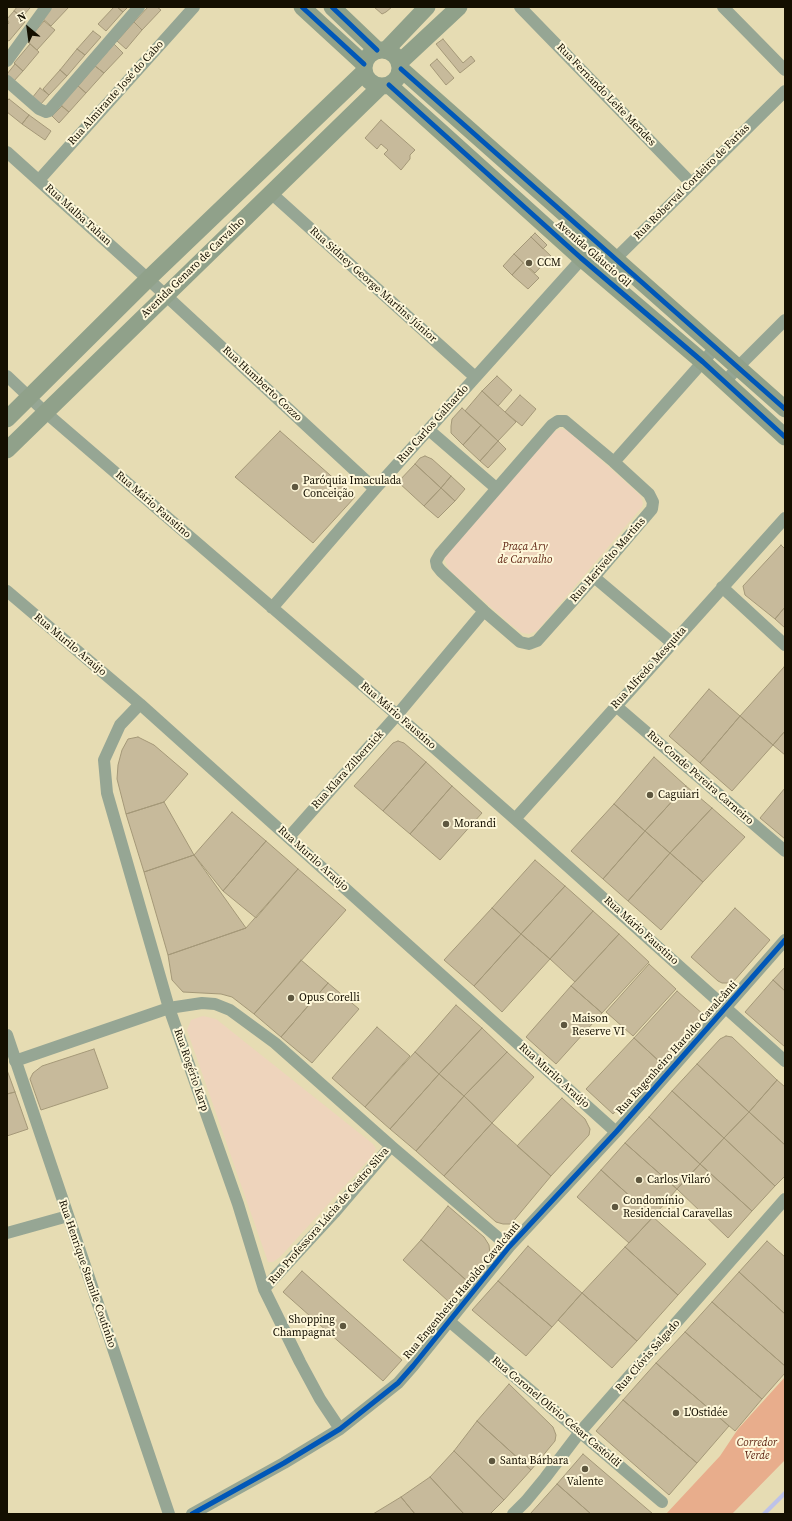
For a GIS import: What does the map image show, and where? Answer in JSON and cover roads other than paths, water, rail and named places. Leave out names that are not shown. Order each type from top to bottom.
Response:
[{"type":"street","points":[[7,61],[46,7]]},
{"type":"street","points":[[7,81],[39,109],[46,112],[139,7]]},
{"type":"street","name":"Rua Almirante José do Cabo","points":[[38,180],[194,7]]},
{"type":"street","points":[[302,7],[364,68],[367,79],[373,84],[385,86],[397,79],[400,65],[459,7]]},
{"type":"street","points":[[332,7],[382,50],[396,56],[400,65]]},
{"type":"street","points":[[364,68],[368,55],[382,50],[427,7]]},
{"type":"street","name":"Rua Fernando Leite Mendes","points":[[520,7],[691,183]]},
{"type":"street","points":[[723,7],[785,70]]},
{"type":"street","name":"Avenida Gláucio Gil","points":[[400,65],[596,243],[785,409]]},
{"type":"street","name":"Avenida Genaro de Carvalho","points":[[7,419],[364,68]]},
{"type":"street","name":"Avenida Genaro de Carvalho","points":[[7,450],[165,295],[385,86]]},
{"type":"street","name":"Avenida Gláucio Gil","points":[[385,86],[581,258],[703,362],[785,437]]},
{"type":"street","name":"Rua Roberval Cordeiro de Farias","points":[[600,274],[785,91]]},
{"type":"street","name":"Rua Malba Tahan","points":[[7,152],[148,279]]},
{"type":"street","name":"Rua Sidney George Martins Júnior","points":[[271,194],[475,377]]},
{"type":"street","name":"Rua Carlos Galhardo","points":[[272,608],[375,489],[596,243]]},
{"type":"street","name":"Rua Humberto Cozzo","points":[[148,279],[375,489]]},
{"type":"street","points":[[725,382],[785,320]]},
{"type":"street","points":[[614,462],[716,347]]},
{"type":"street","name":"Rua Mário Faustino","points":[[7,376],[45,412],[397,715],[515,819],[785,1062]]},
{"type":"street","name":"Rua Herivelto Martins","points":[[558,421],[565,421],[614,462],[649,494],[653,502],[652,509],[594,577],[536,641],[529,644],[520,642],[484,611],[437,566],[436,561],[440,554],[496,488],[552,425],[558,421]]},
{"type":"street","points":[[428,430],[496,488]]},
{"type":"street","name":"Rua Alfredo Mesquita","points":[[515,819],[785,518]]},
{"type":"street","points":[[594,577],[672,643]]},
{"type":"street","points":[[722,587],[785,645]]},
{"type":"street","name":"Rua Murilo Araújo","points":[[7,591],[140,704],[616,1132]]},
{"type":"street","name":"Rua Klara Zilbernick","points":[[289,837],[397,715],[484,611]]},
{"type":"street","name":"Rua Rogério Karp","points":[[140,704],[120,725],[104,760],[107,793],[169,1008],[238,1204],[264,1289],[300,1362],[320,1398],[340,1429]]},
{"type":"street","name":"Rua Conde Pereira Carneiro","points":[[616,706],[785,851]]},
{"type":"street","name":"Rua Engenheiro Haroldo Cavalcânti","points":[[192,1514],[284,1463],[340,1429],[398,1383],[509,1247],[616,1132],[785,940]]},
{"type":"street","name":"Rua Professora Lúcia de Castro Silva","points":[[15,1061],[169,1008],[202,1003],[215,1004],[230,1010],[275,1043],[391,1146],[334,1213],[264,1289]]},
{"type":"street","name":"Rua Henrique Stamile Coutinho","points":[[7,1034],[169,1514]]},
{"type":"street","points":[[391,1146],[509,1247]]},
{"type":"street","name":"Rua Clóvis Salgado","points":[[513,1514],[545,1478],[580,1432],[785,1199]]},
{"type":"street","points":[[7,1233],[68,1216]]},
{"type":"street","name":"Rua Coronel Olívio César Castoldi","points":[[449,1321],[662,1502]]},
{"type":"waterway","points":[[764,1514],[785,1493]]},
{"type":"place","name":"CCM","points":[[529,263]]},
{"type":"place","name":"Paróquia Imaculada Conceição","points":[[295,487]]},
{"type":"place","name":"Caguiari","points":[[650,795]]},
{"type":"place","name":"Morandi","points":[[446,824]]},
{"type":"place","name":"Opus Corelli","points":[[291,998]]},
{"type":"place","name":"Maison Reserve VI","points":[[564,1025]]},
{"type":"place","name":"Carlos Vilaró","points":[[639,1180]]},
{"type":"place","name":"Condomínio Residencial Caravellas","points":[[615,1207]]},
{"type":"place","name":"Shopping Champagnat","points":[[343,1326]]},
{"type":"place","name":"L'Ostidée","points":[[676,1413]]},
{"type":"place","name":"Santa Bárbara","points":[[492,1461]]},
{"type":"place","name":"Valente","points":[[585,1469]]},
{"type":"park label","name":"Praça Ary de Carvalho","points":[[525,553]]},
{"type":"park label","name":"Corredor Verde","points":[[757,1449]]}]
